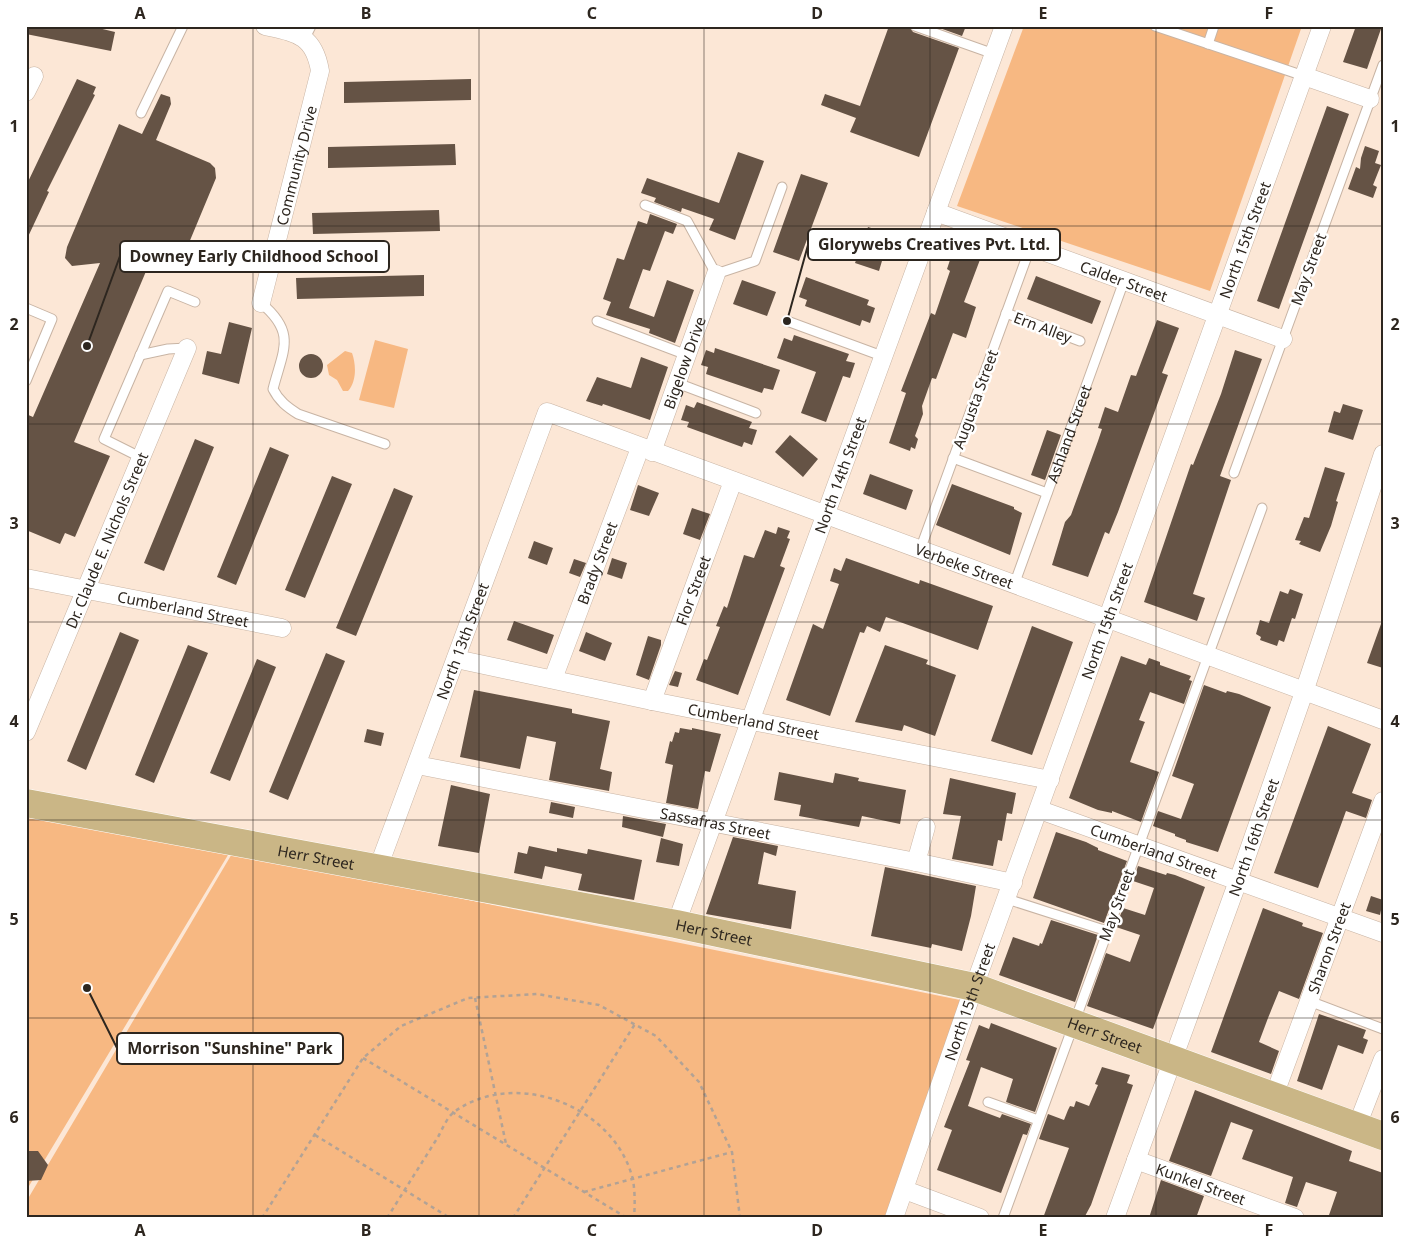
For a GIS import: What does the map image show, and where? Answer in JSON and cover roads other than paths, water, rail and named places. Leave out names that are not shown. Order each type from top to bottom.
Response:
[{"type":"main road","name":"Herr Street","points":[[26,803],[676,924],[974,987],[1383,1136]]},
{"type":"street","points":[[265,26],[308,32]]},
{"type":"street","name":"North 14th Street","points":[[676,924],[1004,26]]},
{"type":"street","name":"North 15th Street","points":[[894,1218],[974,987],[1040,810],[1322,26]]},
{"type":"street","name":"Community Drive","points":[[261,303],[320,71],[317,54],[308,32]]},
{"type":"street","points":[[26,92],[34,76]]},
{"type":"street","points":[[1304,76],[1370,99]]},
{"type":"street","name":"Calder Street","points":[[936,212],[1283,339]]},
{"type":"street","name":"Bigelow Drive","points":[[646,450],[676,383],[716,274]]},
{"type":"street","name":"Dr. Claude E. Nichols Street","points":[[26,732],[186,348]]},
{"type":"street","name":"Verbeke Street","points":[[547,412],[1383,720]]},
{"type":"street","name":"North 13th Street","points":[[378,868],[547,412]]},
{"type":"street","name":"Brady Street","points":[[553,679],[646,450]]},
{"type":"street","name":"North 16th Street","points":[[1115,1218],[1238,882],[1304,692],[1383,454]]},
{"type":"street","name":"Flor Street","points":[[652,701],[733,481]]},
{"type":"street","name":"Cumberland Street","points":[[26,578],[282,628]]},
{"type":"street","name":"Cumberland Street","points":[[456,659],[652,701],[1050,780]]},
{"type":"street","name":"Sassafras Street","points":[[417,765],[916,862],[1010,891]]},
{"type":"street","name":"Sharon Street","points":[[1274,1096],[1383,801]]},
{"type":"street","name":"Cumberland Street","points":[[1040,810],[1383,933]]},
{"type":"street","points":[[916,862],[926,827]]},
{"type":"street","points":[[1357,1126],[1383,1059]]},
{"type":"street","name":"Kunkel Street","points":[[1136,1160],[1294,1218]]},
{"type":"street","points":[[904,1190],[980,1218]]},
{"type":"lane","points":[[141,113],[183,26]]},
{"type":"lane","points":[[915,26],[994,54]]},
{"type":"lane","points":[[1155,26],[1304,76]]},
{"type":"lane","points":[[1208,44],[1214,26]]},
{"type":"lane","name":"May Street","points":[[1234,473],[1383,65]]},
{"type":"lane","points":[[645,205],[687,221],[716,274],[755,261],[782,187]]},
{"type":"lane","name":"Augusta Street","points":[[920,550],[1030,248]]},
{"type":"lane","name":"Ashland Street","points":[[1014,585],[1124,281]]},
{"type":"lane","points":[[140,457],[104,439],[168,291],[195,302]]},
{"type":"lane","points":[[261,303],[279,319],[284,330],[284,348],[273,389],[277,397],[285,406],[298,414],[385,444]]},
{"type":"lane","points":[[26,308],[52,319],[26,381]]},
{"type":"lane","name":"Ern Alley","points":[[1006,313],[1080,340]]},
{"type":"lane","points":[[597,321],[687,355]]},
{"type":"lane","points":[[788,321],[882,356]]},
{"type":"lane","points":[[140,355],[168,349],[186,348]]},
{"type":"lane","points":[[676,383],[756,412]]},
{"type":"lane","points":[[953,458],[1047,493]]},
{"type":"lane","name":"May Street","points":[[1002,1218],[1262,508]]},
{"type":"lane","points":[[1010,891],[1107,931]]},
{"type":"lane","points":[[1309,1001],[1383,1029]]},
{"type":"lane","points":[[988,1102],[1038,1120]]},
{"type":"place","name":"Glorywebs Creatives Pvt. Ltd.","points":[[787,321]]},
{"type":"place","name":"Downey Early Childhood School","points":[[87,346]]},
{"type":"place","name":"Morrison \"Sunshine\" Park","points":[[87,988]]}]
